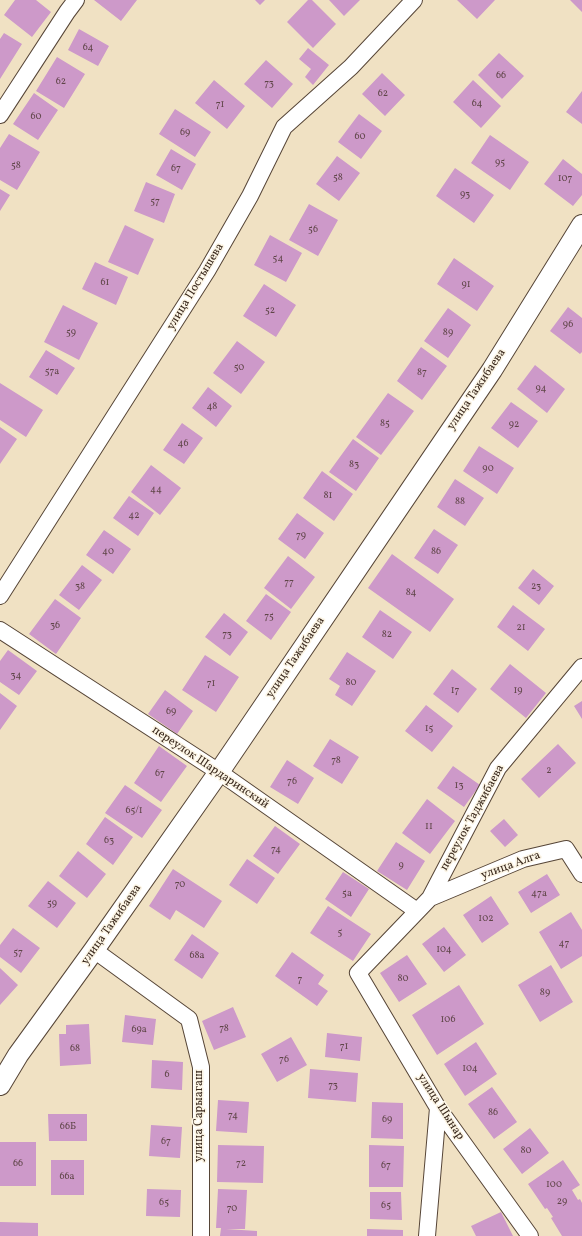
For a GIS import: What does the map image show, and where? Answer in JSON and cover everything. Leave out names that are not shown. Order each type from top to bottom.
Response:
[{"type":"street","points":[[0,115],[76,0]]},
{"type":"street","name":"улица Постышева","points":[[0,596],[207,271],[250,196],[284,127],[351,67],[414,0]]},
{"type":"street","name":"улица Тажибаева","points":[[0,1085],[18,1055],[219,772],[492,370],[582,225]]},
{"type":"street","name":"переулок Шардаринский","points":[[0,630],[219,772],[417,912]]},
{"type":"street","name":"переулок Таджибаева","points":[[430,898],[498,768],[582,667]]},
{"type":"street","name":"улица Алга","points":[[430,898],[523,859],[566,849],[582,874]]},
{"type":"street","points":[[417,912],[430,898]]},
{"type":"street","name":"улица Шынар","points":[[417,912],[358,972],[438,1108],[530,1236]]},
{"type":"street","name":"улица Сарыагаш","points":[[94,950],[189,1019],[201,1067],[200,1236]]},
{"type":"street","points":[[427,1236],[438,1108]]},
{"type":"building","points":[[15,0],[36,0],[51,12],[32,37],[4,15]]},
{"type":"building","points":[[94,0],[137,0],[121,21]]},
{"type":"building","points":[[255,0],[265,0],[260,5]]},
{"type":"building","points":[[308,0],[312,0],[336,24],[313,48],[287,22]]},
{"type":"building","points":[[329,0],[360,0],[344,16]]},
{"type":"building","points":[[457,0],[495,0],[477,19]]},
{"type":"building","points":[[570,0],[582,0],[582,12]]},
{"type":"building","points":[[79,29],[109,46],[98,66],[68,50]]},
{"type":"building","points":[[4,33],[22,44],[0,79],[0,39]]},
{"type":"building","points":[[308,48],[329,65],[313,85],[305,77],[311,69],[299,59]]},
{"type":"building","points":[[499,53],[524,76],[502,99],[478,75]]},
{"type":"building","points":[[57,57],[85,74],[64,108],[36,91]]},
{"type":"building","points":[[266,60],[293,84],[272,108],[244,84]]},
{"type":"building","points":[[382,73],[405,95],[385,116],[362,94]]},
{"type":"building","points":[[214,80],[245,106],[227,129],[195,103]]},
{"type":"building","points":[[473,80],[501,106],[481,128],[453,102]]},
{"type":"building","points":[[582,91],[582,124],[566,112]]},
{"type":"building","points":[[34,93],[58,110],[38,140],[13,124]]},
{"type":"building","points":[[175,109],[211,132],[195,157],[159,134]]},
{"type":"building","points":[[359,114],[382,131],[361,159],[338,142]]},
{"type":"building","points":[[9,134],[40,152],[17,190],[0,180],[0,148]]},
{"type":"building","points":[[490,135],[529,162],[510,190],[471,163]]},
{"type":"building","points":[[171,149],[196,164],[182,190],[156,175]]},
{"type":"building","points":[[337,156],[360,173],[339,201],[316,184]]},
{"type":"building","points":[[563,159],[582,174],[582,195],[573,206],[544,184]]},
{"type":"building","points":[[455,168],[494,195],[474,223],[436,196]]},
{"type":"building","points":[[146,182],[175,194],[164,223],[134,211]]},
{"type":"building","points":[[0,189],[10,195],[0,211]]},
{"type":"building","points":[[309,204],[338,220],[318,256],[289,240]]},
{"type":"building","points":[[125,225],[154,239],[138,275],[108,262]]},
{"type":"building","points":[[270,235],[302,253],[286,282],[254,265]]},
{"type":"building","points":[[454,258],[494,286],[477,311],[437,284]]},
{"type":"building","points":[[95,262],[128,277],[116,305],[82,289]]},
{"type":"building","points":[[264,284],[296,305],[276,337],[243,316]]},
{"type":"building","points":[[63,305],[98,323],[79,360],[44,342]]},
{"type":"building","points":[[568,307],[582,318],[582,352],[580,354],[550,331]]},
{"type":"building","points":[[448,308],[471,325],[448,358],[424,341]]},
{"type":"building","points":[[237,341],[265,362],[241,394],[213,373]]},
{"type":"building","points":[[421,347],[447,366],[422,400],[397,381]]},
{"type":"building","points":[[46,350],[75,368],[57,395],[29,377]]},
{"type":"building","points":[[535,365],[565,389],[547,413],[517,389]]},
{"type":"building","points":[[0,383],[43,410],[26,437],[0,420]]},
{"type":"building","points":[[208,387],[232,406],[216,427],[192,408]]},
{"type":"building","points":[[388,393],[414,411],[381,455],[356,437]]},
{"type":"building","points":[[511,402],[538,421],[518,448],[491,428]]},
{"type":"building","points":[[182,423],[203,438],[184,464],[163,450]]},
{"type":"building","points":[[0,427],[17,439],[0,464]]},
{"type":"building","points":[[353,439],[379,458],[356,491],[329,472]]},
{"type":"building","points":[[479,446],[514,468],[497,494],[463,471]]},
{"type":"building","points":[[151,465],[181,488],[160,515],[131,492]]},
{"type":"building","points":[[322,471],[353,494],[334,521],[303,498]]},
{"type":"building","points":[[455,479],[484,498],[465,526],[437,507]]},
{"type":"building","points":[[129,496],[154,513],[138,536],[113,518]]},
{"type":"building","points":[[297,513],[324,533],[305,559],[278,539]]},
{"type":"building","points":[[434,529],[458,545],[438,574],[414,558]]},
{"type":"building","points":[[104,530],[131,549],[113,574],[86,555]]},
{"type":"building","points":[[392,554],[454,599],[430,632],[368,588]]},
{"type":"building","points":[[288,556],[315,577],[291,609],[264,588]]},
{"type":"building","points":[[82,565],[102,580],[79,610],[59,595]]},
{"type":"building","points":[[533,569],[554,586],[539,605],[518,588]]},
{"type":"building","points":[[266,594],[291,612],[271,640],[246,621]]},
{"type":"building","points":[[55,599],[81,618],[56,654],[29,634]]},
{"type":"building","points":[[513,605],[545,629],[528,651],[497,627]]},
{"type":"building","points":[[380,610],[412,632],[393,659],[362,637]]},
{"type":"building","points":[[224,613],[248,632],[230,656],[205,637]]},
{"type":"building","points":[[8,650],[37,671],[19,695],[0,682],[0,661]]},
{"type":"building","points":[[347,652],[376,671],[352,706],[335,695],[340,686],[329,679]]},
{"type":"building","points":[[205,655],[239,677],[216,712],[182,690]]},
{"type":"building","points":[[510,664],[546,693],[526,718],[490,689]]},
{"type":"building","points":[[452,669],[477,689],[458,713],[433,694]]},
{"type":"building","points":[[165,690],[193,711],[177,734],[148,714]]},
{"type":"building","points":[[0,693],[17,706],[0,730]]},
{"type":"building","points":[[582,701],[582,719],[574,706]]},
{"type":"building","points":[[426,705],[453,726],[432,752],[405,731]]},
{"type":"building","points":[[330,739],[359,757],[342,784],[313,766]]},
{"type":"building","points":[[558,744],[576,763],[539,798],[521,779]]},
{"type":"building","points":[[159,746],[187,766],[161,802],[134,783]]},
{"type":"building","points":[[287,760],[314,778],[298,804],[270,787]]},
{"type":"building","points":[[453,766],[480,785],[464,807],[437,788]]},
{"type":"building","points":[[125,785],[162,810],[142,838],[105,813]]},
{"type":"building","points":[[427,799],[455,821],[430,854],[402,833]]},
{"type":"building","points":[[105,817],[133,837],[113,865],[86,844]]},
{"type":"building","points":[[504,819],[518,835],[505,847],[490,831]]},
{"type":"building","points":[[275,826],[300,844],[278,874],[253,856]]},
{"type":"building","points":[[396,842],[425,861],[407,890],[377,871]]},
{"type":"building","points":[[78,851],[106,874],[87,898],[59,876]]},
{"type":"building","points":[[247,859],[275,878],[257,904],[229,885]]},
{"type":"building","points":[[173,869],[222,901],[204,928],[176,910],[170,920],[149,906]]},
{"type":"building","points":[[343,872],[369,889],[351,917],[325,899]]},
{"type":"building","points":[[547,874],[560,895],[531,913],[518,892]]},
{"type":"building","points":[[48,881],[76,903],[57,928],[28,906]]},
{"type":"building","points":[[491,896],[509,924],[482,943],[463,915]]},
{"type":"building","points":[[328,906],[371,934],[353,961],[310,933]]},
{"type":"building","points":[[571,912],[582,930],[582,956],[561,969],[539,932]]},
{"type":"building","points":[[444,927],[466,955],[444,972],[422,944]]},
{"type":"building","points":[[13,928],[40,948],[21,973],[0,957],[0,945]]},
{"type":"building","points":[[192,934],[219,953],[202,979],[174,960]]},
{"type":"building","points":[[292,952],[324,975],[318,984],[328,991],[317,1006],[275,976]]},
{"type":"building","points":[[407,955],[427,984],[399,1002],[380,973]]},
{"type":"building","points":[[551,965],[573,1002],[540,1022],[518,985]]},
{"type":"building","points":[[0,968],[18,985],[0,1005]]},
{"type":"building","points":[[459,985],[484,1024],[437,1055],[412,1015]]},
{"type":"building","points":[[233,1007],[246,1037],[214,1050],[202,1021]]},
{"type":"building","points":[[125,1015],[156,1019],[153,1045],[122,1042]]},
{"type":"building","points":[[89,1024],[91,1064],[60,1066],[59,1034],[66,1034],[66,1025]]},
{"type":"building","points":[[327,1033],[362,1037],[360,1061],[325,1057]]},
{"type":"building","points":[[291,1037],[307,1065],[277,1082],[261,1054]]},
{"type":"building","points":[[476,1042],[497,1074],[465,1096],[444,1064]]},
{"type":"building","points":[[152,1060],[183,1062],[182,1090],[151,1088]]},
{"type":"building","points":[[310,1069],[358,1073],[356,1102],[308,1098]]},
{"type":"building","points":[[492,1087],[517,1122],[494,1139],[468,1104]]},
{"type":"building","points":[[218,1100],[249,1102],[247,1133],[216,1131]]},
{"type":"building","points":[[372,1102],[403,1103],[403,1139],[371,1138]]},
{"type":"building","points":[[48,1114],[87,1114],[87,1141],[49,1141]]},
{"type":"building","points":[[151,1125],[182,1127],[180,1158],[149,1156]]},
{"type":"building","points":[[530,1128],[549,1153],[522,1174],[503,1149]]},
{"type":"building","points":[[0,1142],[36,1142],[36,1186],[0,1186]]},
{"type":"building","points":[[218,1145],[264,1146],[263,1183],[217,1182]]},
{"type":"building","points":[[369,1145],[404,1146],[403,1187],[369,1187]]},
{"type":"building","points":[[51,1160],[84,1160],[84,1195],[51,1195]]},
{"type":"building","points":[[563,1160],[580,1185],[572,1190],[578,1200],[580,1199],[582,1203],[582,1236],[562,1236],[551,1218],[553,1217],[547,1208],[545,1209],[528,1184]]},
{"type":"building","points":[[147,1189],[181,1190],[180,1217],[146,1216]]},
{"type":"building","points":[[218,1189],[247,1190],[245,1229],[226,1229],[257,1231],[257,1236],[220,1236],[221,1228],[216,1228]]},
{"type":"building","points":[[370,1192],[401,1192],[402,1220],[370,1219]]},
{"type":"building","points":[[501,1212],[513,1236],[476,1236],[471,1226]]},
{"type":"building","points":[[0,1222],[38,1223],[38,1236],[0,1236]]},
{"type":"building","points":[[367,1229],[403,1230],[403,1236],[367,1236]]}]
